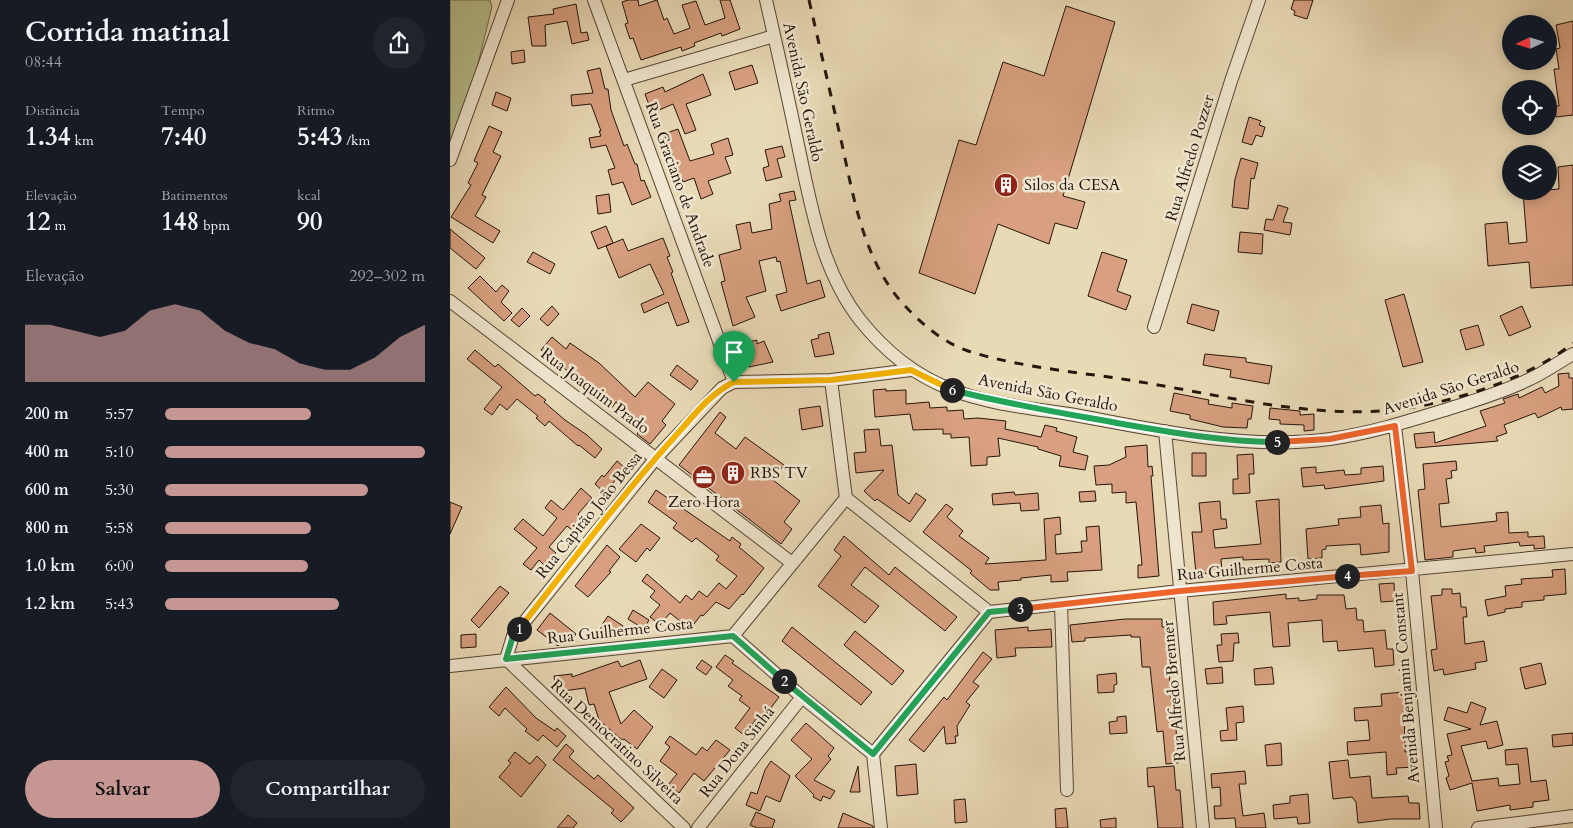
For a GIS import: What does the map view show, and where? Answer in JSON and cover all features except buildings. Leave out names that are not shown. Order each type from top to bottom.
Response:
[{"type":"street","points":[[450,160],[508,0]]},
{"type":"street","name":"Rua Graciano de Andrade","points":[[594,0],[734,382]]},
{"type":"street","name":"Avenida São Geraldo","points":[[766,0],[812,207],[830,266],[840,291],[860,320],[881,343],[911,370],[952,390],[992,400],[1165,431],[1251,442],[1287,442],[1330,439],[1395,426],[1490,396],[1531,379],[1573,354]]},
{"type":"street","name":"Rua Alfredo Pozzer","points":[[1154,327],[1231,81],[1259,0]]},
{"type":"street","points":[[624,80],[774,36]]},
{"type":"street","name":"Rua Joaquim Prado","points":[[450,301],[792,563]]},
{"type":"street","points":[[734,382],[831,380],[911,370]]},
{"type":"street","points":[[831,380],[846,498],[989,612],[873,754],[880,828]]},
{"type":"street","name":"Rua Capitão João Bessa","points":[[506,659],[513,636],[656,458],[709,399],[722,388],[734,382]]},
{"type":"street","name":"Avenida Benjamin Constant","points":[[1395,426],[1412,571],[1436,828]]},
{"type":"street","name":"Rua Alfredo Brenner","points":[[1165,431],[1203,828]]},
{"type":"street","points":[[846,498],[733,636],[802,697],[873,754]]},
{"type":"street","name":"Rua Guilherme Costa","points":[[989,612],[1180,591],[1412,571],[1573,554]]},
{"type":"street","points":[[1061,604],[1067,790]]},
{"type":"street","name":"Rua Guilherme Costa","points":[[450,666],[733,636]]},
{"type":"street","name":"Rua Democratino Silveira","points":[[506,659],[684,828]]},
{"type":"street","name":"Rua Dona Sinhá","points":[[698,828],[802,697]]},
{"type":"street","points":[[1478,828],[1548,824],[1573,816]]},
{"type":"green space","points":[[450,0],[490,0],[492,7],[466,112],[450,141]]},
{"type":"railway","points":[[809,0],[854,201],[869,246],[891,288],[906,307],[934,333],[959,348],[988,357],[1030,366],[1135,381],[1234,399],[1302,409],[1368,412],[1422,406],[1468,394],[1536,367],[1573,343]]},
{"type":"place","name":"Silos da CESA","points":[[1006,185]]},
{"type":"place","name":"RBS TV","points":[[733,473]]},
{"type":"place","name":"Zero Hora","points":[[704,477]]},
{"type":"route","points":[[911,370],[952,390],[992,400],[1165,431],[1251,442],[1330,439],[1395,426],[1412,571],[1180,591],[989,612],[873,754],[802,697],[733,636],[506,659],[513,636],[656,458],[709,399],[722,388],[734,382],[831,380],[911,370]]}]
